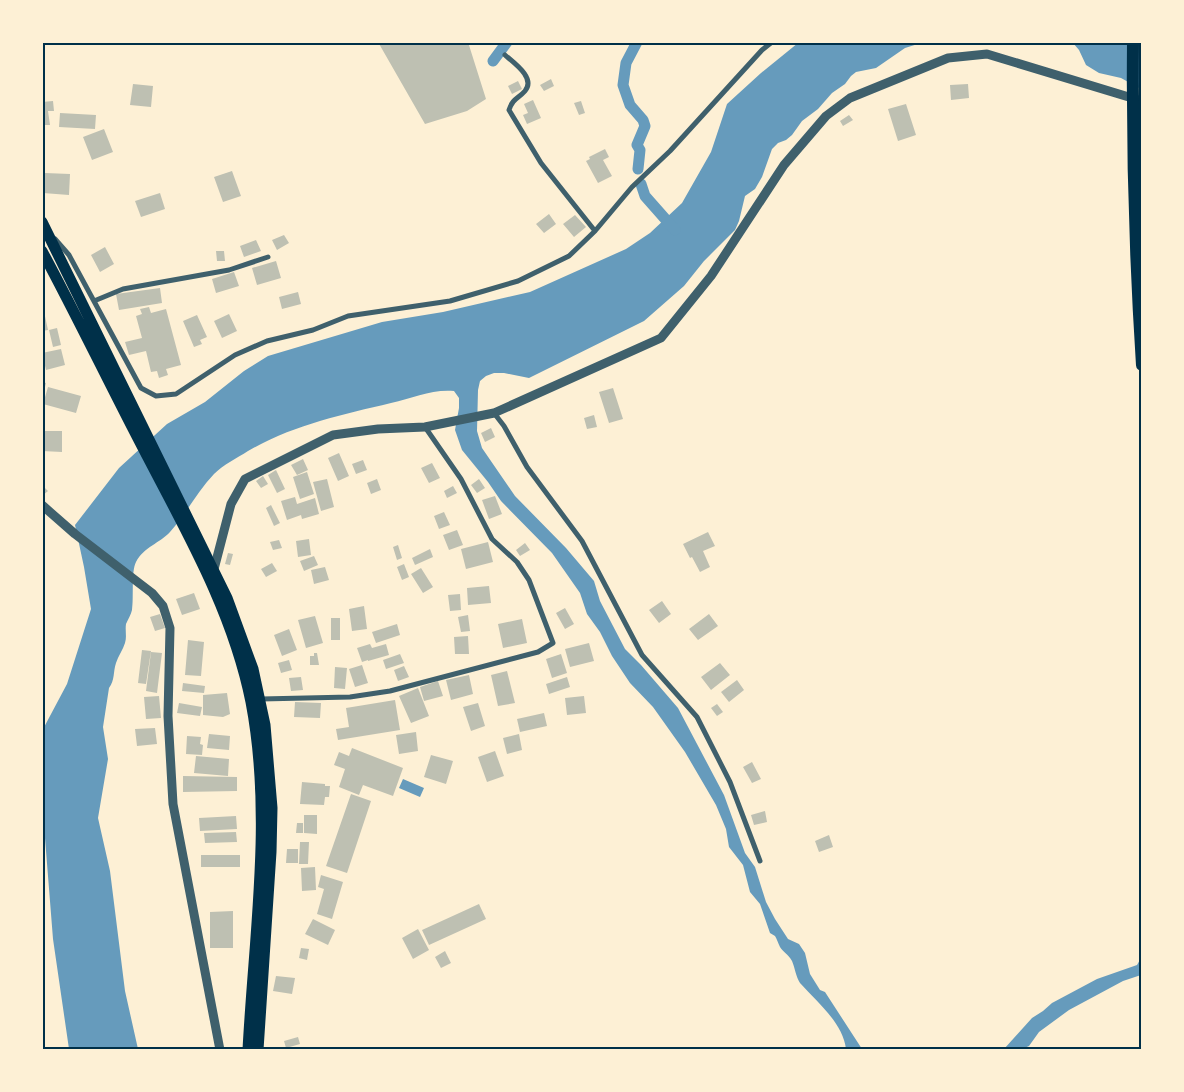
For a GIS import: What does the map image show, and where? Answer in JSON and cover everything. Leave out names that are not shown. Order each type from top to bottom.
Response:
[{"type":"highway","points":[[1133,42],[1132,112],[1142,365]]},
{"type":"highway","points":[[44,226],[136,424]]},
{"type":"highway","points":[[42,251],[136,424],[196,541],[214,569],[246,646],[261,699],[269,757],[272,808],[271,852],[258,1050]]},
{"type":"highway","points":[[196,541],[236,648],[251,701],[257,751],[262,808],[261,852],[248,1050]]},
{"type":"street","points":[[44,226],[69,255],[141,388],[156,396],[176,394],[235,355],[267,341],[313,330],[348,316],[450,301],[518,281],[569,256],[595,230],[632,187],[670,151],[762,50],[772,42]]},
{"type":"street","points":[[214,569],[231,504],[245,479],[333,435],[378,429],[425,427],[494,413],[661,338],[711,276],[784,165],[826,116],[850,98],[948,58],[988,54],[1142,101]]},
{"type":"street","points":[[505,55],[524,72],[528,85],[526,91],[512,101],[509,110],[541,163],[595,230]]},
{"type":"street","points":[[94,301],[124,289],[229,270],[268,257]]},
{"type":"street","points":[[494,413],[504,426],[527,467],[582,541],[642,655],[697,717],[730,782],[760,861]]},
{"type":"street","points":[[261,699],[350,697],[390,690],[538,652],[553,643],[529,580],[517,562],[492,539],[461,479],[425,427]]},
{"type":"street","points":[[42,505],[75,534],[152,593],[163,606],[170,628],[168,716],[173,804],[220,1050]]},
{"type":"water","points":[[798,43],[921,43],[905,48],[876,68],[856,72],[845,84],[832,93],[818,109],[802,121],[792,135],[772,149],[762,177],[755,189],[745,196],[735,230],[704,261],[684,286],[644,321],[529,378],[494,373],[480,381],[477,431],[482,448],[515,496],[566,548],[594,581],[600,601],[625,649],[678,708],[724,795],[745,853],[755,867],[766,902],[775,919],[788,939],[799,944],[805,953],[810,974],[820,990],[825,992],[862,1049],[846,1049],[844,1039],[835,1022],[800,983],[792,961],[780,947],[775,936],[770,933],[760,904],[750,892],[743,865],[729,847],[726,829],[716,805],[685,752],[653,707],[630,683],[612,656],[600,632],[587,614],[580,593],[552,553],[501,501],[462,450],[455,430],[459,398],[454,391],[438,391],[318,422],[282,434],[248,451],[214,474],[170,532],[143,553],[136,562],[134,566],[132,610],[126,624],[125,643],[117,660],[109,688],[103,727],[108,759],[98,818],[110,871],[125,991],[138,1049],[69,1049],[53,939],[43,813],[42,731],[67,684],[91,609],[75,525],[119,468],[167,424],[205,402],[244,371],[268,356],[382,322],[443,312],[530,292],[626,249],[650,233],[682,203],[711,152],[727,104]]},
{"type":"water","points":[[1073,43],[1141,43],[1141,89],[1121,78],[1099,73],[1086,65],[1079,50]]},
{"type":"water","points":[[403,779],[424,788],[420,797],[399,788]]},
{"type":"water","points":[[1141,958],[1141,975],[1123,981],[1069,1010],[1039,1032],[1029,1046],[1022,1049],[1004,1049],[1032,1018],[1052,1003],[1097,979],[1137,965]]},
{"type":"building","points":[[378,42],[468,42],[486,99],[467,111],[425,124]]},
{"type":"building","points":[[551,79],[554,86],[544,91],[540,85]]},
{"type":"building","points":[[518,81],[522,89],[512,94],[508,86]]},
{"type":"building","points":[[133,84],[153,86],[151,107],[130,105]]},
{"type":"building","points":[[968,84],[969,98],[951,100],[950,85]]},
{"type":"building","points":[[533,100],[541,118],[527,124],[523,115],[528,113],[524,104]]},
{"type":"building","points":[[53,101],[54,111],[48,111],[50,125],[42,125],[42,102]]},
{"type":"building","points":[[581,101],[585,113],[579,115],[574,103]]},
{"type":"building","points":[[906,104],[916,135],[898,141],[888,109]]},
{"type":"building","points":[[60,113],[96,115],[95,129],[59,127]]},
{"type":"building","points":[[849,115],[853,120],[843,126],[840,121]]},
{"type":"building","points":[[104,129],[113,152],[92,160],[83,137]]},
{"type":"building","points":[[605,149],[609,157],[603,160],[612,176],[598,183],[586,161],[590,159],[589,157]]},
{"type":"building","points":[[232,171],[241,196],[223,202],[214,177]]},
{"type":"building","points":[[45,173],[70,174],[69,195],[43,193]]},
{"type":"building","points":[[160,193],[165,209],[141,217],[135,201]]},
{"type":"building","points":[[549,214],[556,224],[544,233],[536,224]]},
{"type":"building","points":[[575,215],[586,227],[574,237],[563,224]]},
{"type":"building","points":[[284,235],[289,243],[277,250],[272,240]]},
{"type":"building","points":[[256,240],[261,251],[244,257],[240,246]]},
{"type":"building","points":[[105,247],[114,264],[100,272],[91,255]]},
{"type":"building","points":[[216,251],[224,251],[225,261],[217,261]]},
{"type":"building","points":[[276,261],[281,278],[257,285],[252,268]]},
{"type":"building","points":[[234,272],[239,286],[216,293],[212,279]]},
{"type":"building","points":[[160,288],[162,303],[119,310],[116,294]]},
{"type":"building","points":[[298,292],[301,304],[282,309],[279,297]]},
{"type":"building","points":[[149,307],[151,313],[166,309],[181,365],[166,369],[168,375],[159,378],[157,371],[151,372],[146,351],[129,355],[125,342],[142,338],[136,316],[142,314],[140,309]]},
{"type":"building","points":[[42,308],[48,330],[42,331]]},
{"type":"building","points":[[229,314],[237,331],[222,338],[214,321]]},
{"type":"building","points":[[197,315],[207,337],[200,340],[202,344],[194,347],[183,321]]},
{"type":"building","points":[[57,328],[61,345],[53,347],[49,330]]},
{"type":"building","points":[[61,349],[65,365],[46,370],[42,353]]},
{"type":"building","points":[[42,382],[46,383],[43,395],[42,395]]},
{"type":"building","points":[[48,387],[81,396],[76,413],[43,404]]},
{"type":"building","points":[[613,388],[623,419],[609,423],[599,392]]},
{"type":"building","points":[[594,415],[597,427],[587,429],[584,418]]},
{"type":"building","points":[[491,428],[495,437],[485,442],[481,433]]},
{"type":"building","points":[[42,431],[62,431],[62,452],[42,451]]},
{"type":"building","points":[[339,453],[349,476],[338,481],[328,458]]},
{"type":"building","points":[[303,459],[308,470],[297,475],[291,465]]},
{"type":"building","points":[[363,460],[367,470],[356,474],[352,464]]},
{"type":"building","points":[[432,463],[440,478],[429,483],[421,468]]},
{"type":"building","points":[[276,470],[285,489],[277,493],[268,475]]},
{"type":"building","points":[[307,472],[314,494],[300,499],[293,477]]},
{"type":"building","points":[[263,476],[268,484],[261,488],[256,481]]},
{"type":"building","points":[[327,479],[334,507],[321,511],[313,482]]},
{"type":"building","points":[[377,479],[381,490],[371,494],[367,483]]},
{"type":"building","points":[[479,479],[485,488],[477,493],[471,485]]},
{"type":"building","points":[[42,485],[48,491],[42,496]]},
{"type":"building","points":[[453,486],[457,493],[447,498],[444,491]]},
{"type":"building","points":[[495,496],[502,514],[489,519],[482,500]]},
{"type":"building","points":[[295,497],[297,504],[315,498],[319,514],[302,519],[301,515],[287,520],[281,501]]},
{"type":"building","points":[[271,505],[280,523],[274,526],[266,508]]},
{"type":"building","points":[[444,512],[450,525],[439,529],[434,516]]},
{"type":"building","points":[[457,530],[463,545],[449,550],[443,535]]},
{"type":"building","points":[[708,532],[715,546],[703,551],[710,567],[700,572],[683,544]]},
{"type":"building","points":[[309,539],[311,555],[298,557],[296,541]]},
{"type":"building","points":[[279,540],[282,548],[273,550],[270,542]]},
{"type":"building","points":[[488,542],[493,562],[466,569],[461,549]]},
{"type":"building","points":[[525,543],[530,550],[520,556],[516,550]]},
{"type":"building","points":[[398,545],[402,558],[397,560],[393,547]]},
{"type":"building","points":[[430,549],[433,557],[415,565],[412,558]]},
{"type":"building","points":[[228,553],[233,554],[230,565],[225,564]]},
{"type":"building","points":[[314,556],[318,565],[304,571],[300,561]]},
{"type":"building","points":[[272,563],[277,571],[266,577],[261,569]]},
{"type":"building","points":[[404,564],[409,577],[402,580],[397,567]]},
{"type":"building","points":[[325,567],[329,580],[314,584],[311,570]]},
{"type":"building","points":[[421,568],[433,587],[423,593],[411,574]]},
{"type":"building","points":[[489,586],[491,603],[468,605],[467,588]]},
{"type":"building","points":[[194,593],[200,609],[182,615],[176,599]]},
{"type":"building","points":[[460,594],[461,610],[450,611],[448,595]]},
{"type":"building","points":[[662,601],[671,614],[659,623],[649,610]]},
{"type":"building","points":[[364,606],[367,629],[352,631],[349,609]]},
{"type":"building","points":[[565,608],[574,624],[565,629],[556,613]]},
{"type":"building","points":[[160,614],[165,628],[155,631],[150,617]]},
{"type":"building","points":[[709,614],[718,626],[698,640],[689,629]]},
{"type":"building","points":[[468,615],[470,631],[461,632],[458,617]]},
{"type":"building","points":[[315,616],[323,643],[306,648],[298,620]]},
{"type":"building","points":[[331,618],[340,618],[340,640],[331,640]]},
{"type":"building","points":[[522,619],[527,643],[503,648],[498,624]]},
{"type":"building","points":[[397,624],[400,635],[376,643],[372,632]]},
{"type":"building","points":[[289,629],[297,650],[282,656],[274,635]]},
{"type":"building","points":[[468,636],[469,654],[455,654],[454,637]]},
{"type":"building","points":[[188,640],[204,642],[201,676],[185,675]]},
{"type":"building","points":[[589,643],[594,661],[570,667],[565,649]]},
{"type":"building","points":[[370,644],[372,648],[386,644],[389,655],[362,662],[357,648]]},
{"type":"building","points":[[142,650],[151,651],[146,684],[138,683]]},
{"type":"building","points":[[151,652],[162,653],[157,693],[146,691]]},
{"type":"building","points":[[314,653],[317,653],[319,665],[310,665],[310,656],[314,656]]},
{"type":"building","points":[[400,654],[404,663],[386,669],[383,660]]},
{"type":"building","points":[[561,654],[567,673],[552,678],[546,659]]},
{"type":"building","points":[[289,660],[292,670],[281,673],[278,663]]},
{"type":"building","points":[[720,663],[730,675],[711,690],[701,677]]},
{"type":"building","points":[[362,665],[368,683],[355,687],[349,669]]},
{"type":"building","points":[[404,666],[409,677],[398,681],[394,670]]},
{"type":"building","points":[[335,667],[347,668],[345,689],[334,688]]},
{"type":"building","points":[[507,671],[515,703],[498,706],[491,675]]},
{"type":"building","points":[[469,675],[473,694],[451,700],[446,680]]},
{"type":"building","points":[[301,677],[303,690],[291,691],[289,678]]},
{"type":"building","points":[[567,677],[570,687],[549,694],[546,684]]},
{"type":"building","points":[[737,680],[744,690],[729,702],[721,692]]},
{"type":"building","points":[[438,681],[443,696],[424,701],[420,687]]},
{"type":"building","points":[[183,683],[205,686],[204,693],[182,691]]},
{"type":"building","points":[[418,688],[429,716],[411,723],[399,696]]},
{"type":"building","points":[[227,693],[230,714],[223,717],[203,715],[203,695]]},
{"type":"building","points":[[159,696],[161,718],[146,719],[144,697]]},
{"type":"building","points":[[584,696],[586,713],[567,715],[565,698]]},
{"type":"building","points":[[395,700],[400,730],[338,740],[336,729],[349,727],[346,708]]},
{"type":"building","points":[[295,702],[321,703],[320,718],[294,717]]},
{"type":"building","points":[[179,703],[202,707],[200,716],[177,713]]},
{"type":"building","points":[[478,703],[485,726],[471,731],[463,707]]},
{"type":"building","points":[[717,704],[723,712],[717,716],[711,708]]},
{"type":"building","points":[[544,713],[547,726],[520,732],[517,719]]},
{"type":"building","points":[[155,728],[157,744],[137,746],[135,729]]},
{"type":"building","points":[[416,732],[418,751],[399,754],[396,735]]},
{"type":"building","points":[[209,734],[230,736],[229,750],[207,748]]},
{"type":"building","points":[[519,734],[522,750],[507,754],[503,738]]},
{"type":"building","points":[[187,736],[201,737],[200,744],[203,745],[202,755],[186,754]]},
{"type":"building","points":[[352,748],[403,768],[393,796],[363,785],[359,795],[339,787],[345,769],[334,765],[339,752],[349,756]]},
{"type":"building","points":[[495,751],[504,776],[487,782],[478,757]]},
{"type":"building","points":[[431,755],[453,761],[446,784],[424,777]]},
{"type":"building","points":[[196,756],[229,759],[228,776],[194,773]]},
{"type":"building","points":[[752,762],[761,779],[752,783],[743,767]]},
{"type":"building","points":[[183,776],[237,777],[237,791],[183,792]]},
{"type":"building","points":[[302,782],[330,786],[329,797],[325,797],[324,805],[300,804]]},
{"type":"building","points":[[351,794],[371,801],[347,873],[326,866]]},
{"type":"building","points":[[765,811],[767,822],[754,825],[751,815]]},
{"type":"building","points":[[304,815],[317,815],[317,834],[304,833]]},
{"type":"building","points":[[236,816],[237,829],[200,831],[199,818]]},
{"type":"building","points":[[297,823],[303,823],[303,833],[296,833]]},
{"type":"building","points":[[236,832],[237,842],[205,843],[204,833]]},
{"type":"building","points":[[829,835],[833,847],[819,852],[815,841]]},
{"type":"building","points":[[300,842],[309,842],[308,864],[299,864]]},
{"type":"building","points":[[287,849],[298,849],[298,863],[286,863]]},
{"type":"building","points":[[201,855],[240,855],[240,867],[201,867]]},
{"type":"building","points":[[315,867],[316,890],[302,891],[301,868]]},
{"type":"building","points":[[321,875],[343,882],[332,919],[317,914],[324,889],[318,887]]},
{"type":"building","points":[[479,904],[486,919],[429,945],[422,930]]},
{"type":"building","points":[[233,911],[233,948],[210,948],[210,912]]},
{"type":"building","points":[[313,919],[335,930],[328,945],[305,934]]},
{"type":"building","points":[[418,929],[429,950],[413,959],[402,938]]},
{"type":"building","points":[[301,948],[309,949],[307,960],[299,958]]},
{"type":"building","points":[[445,951],[451,963],[441,968],[435,957]]},
{"type":"building","points":[[276,976],[295,978],[292,994],[273,991]]},
{"type":"building","points":[[298,1037],[300,1044],[286,1048],[284,1041]]},
{"type":"waterway","points":[[493,61],[507,42]]},
{"type":"waterway","points":[[637,42],[626,63],[623,85],[630,105],[643,120],[645,126],[637,145],[640,150],[638,169]]},
{"type":"waterway","points":[[641,184],[645,196],[675,230]]}]
